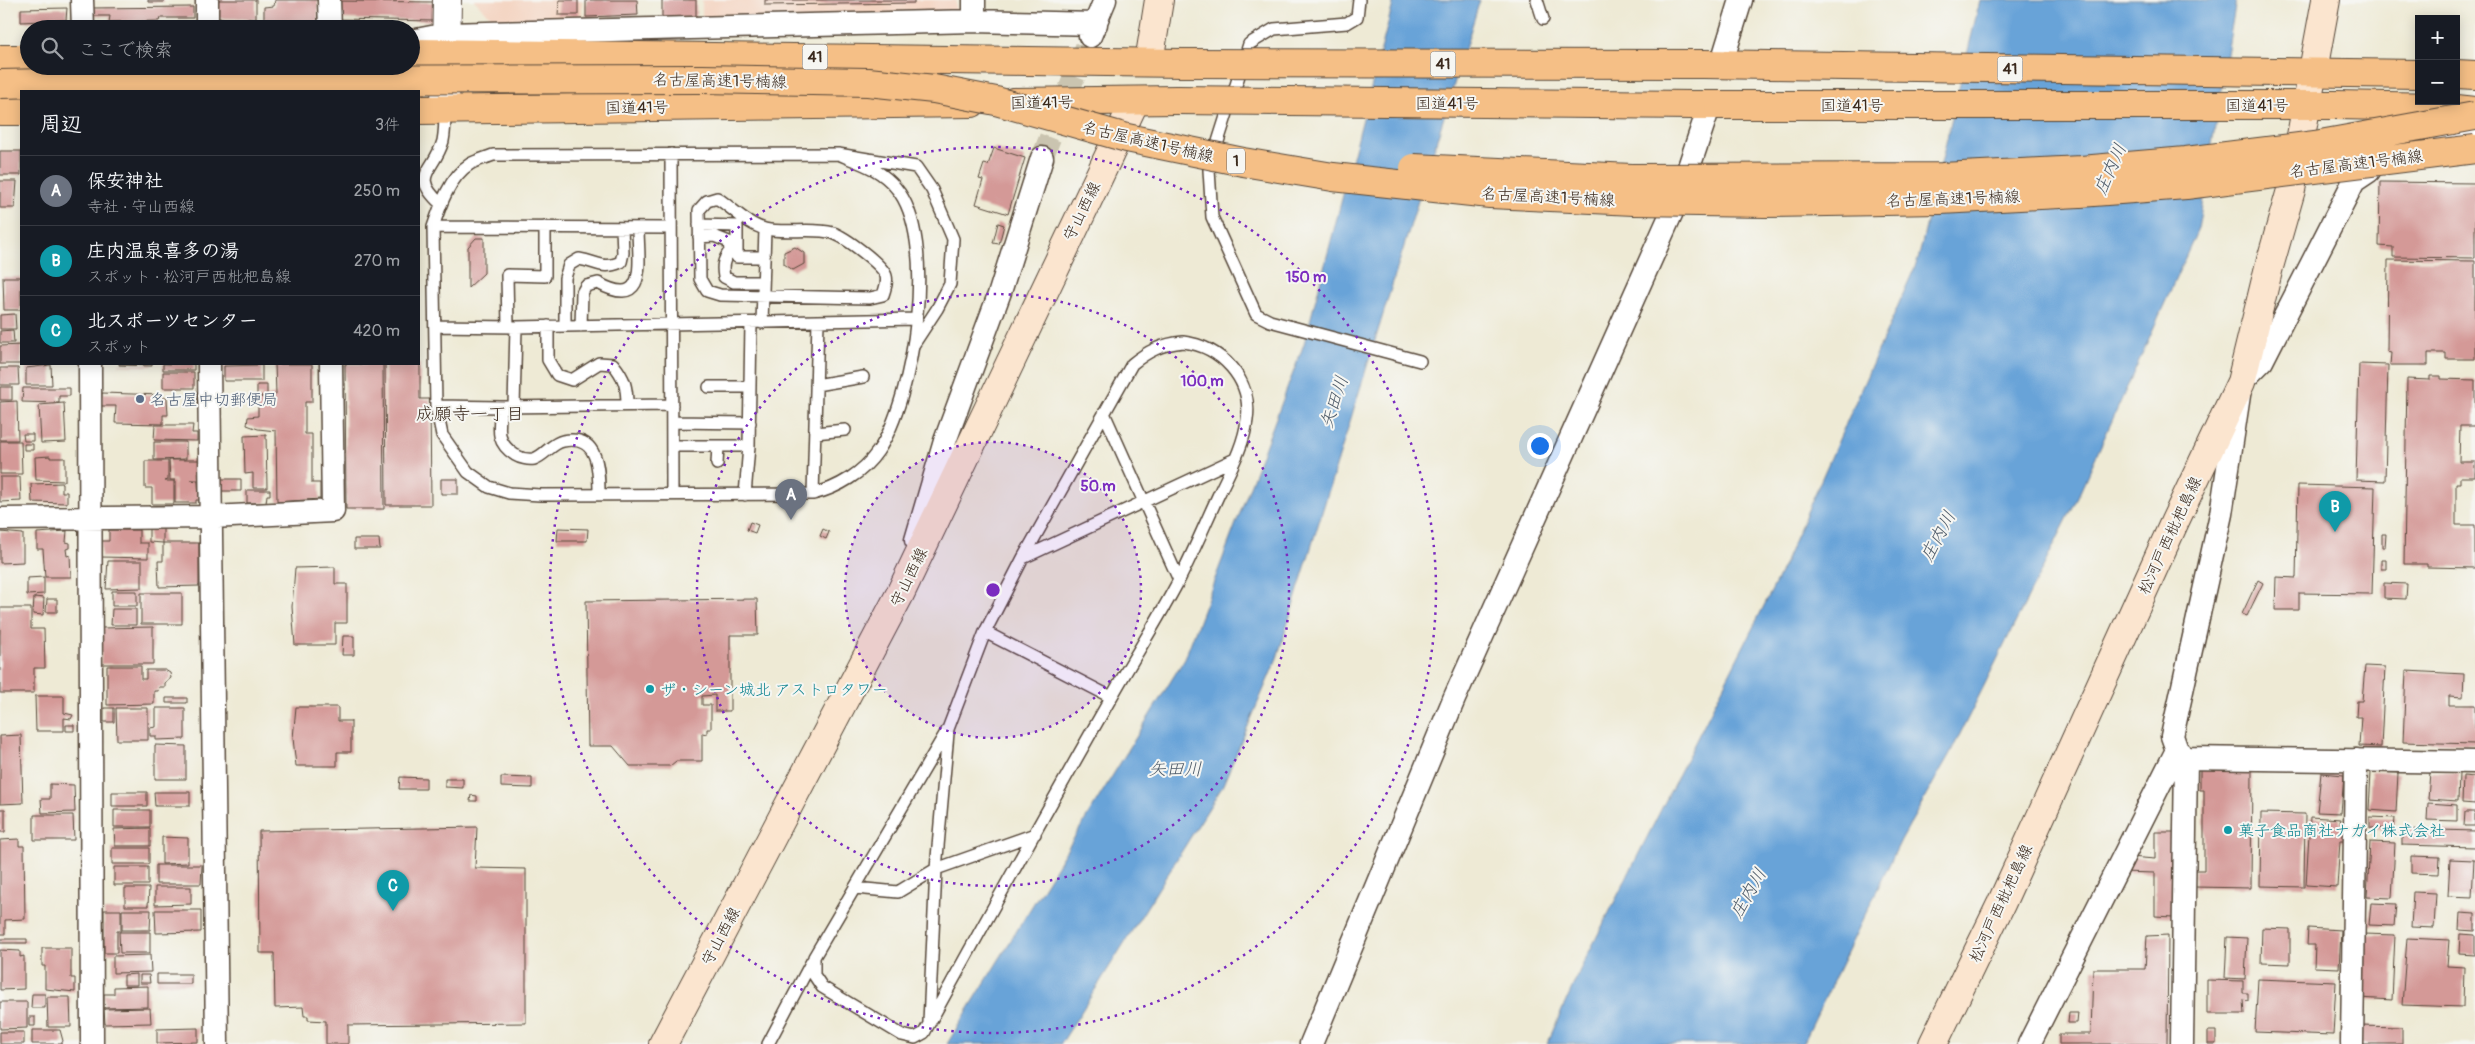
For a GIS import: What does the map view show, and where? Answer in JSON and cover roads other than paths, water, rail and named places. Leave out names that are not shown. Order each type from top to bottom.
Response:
[{"type":"highway","name":"国道41号","points":[[420,50],[447,43],[1183,63],[1721,65],[2415,74]]},
{"type":"highway","points":[[0,59],[20,59]]},
{"type":"highway","name":"名古屋高速1号楠線","points":[[420,70],[869,71],[936,78],[998,91],[1131,127],[1246,149],[1420,169],[1632,178],[1942,177],[2081,170],[2186,161],[2315,145],[2475,116]]},
{"type":"highway","name":"名古屋高速1号楠線","points":[[0,73],[20,73]]},
{"type":"highway","points":[[2460,74],[2475,75]]},
{"type":"highway","name":"名古屋高速1号楠線","points":[[0,84],[182,80],[662,79],[868,82],[934,89],[978,98],[1127,138],[1243,162],[1334,177],[1490,194],[1634,201],[1775,203],[1940,200],[2080,193],[2186,185],[2475,149]]},
{"type":"highway","name":"国道41号","points":[[432,110],[1177,100],[1711,105],[2272,105],[2438,107],[2475,111]]},
{"type":"highway","points":[[0,111],[20,111]]},
{"type":"main road","points":[[1149,62],[1158,0]]},
{"type":"main road","name":"松河戸西枇杷島線","points":[[1933,1044],[2001,904],[2175,521],[2241,382],[2269,267],[2291,190],[2326,0]]},
{"type":"main road","name":"守山西線","points":[[663,1044],[900,594],[1134,101]]},
{"type":"street","points":[[82,0],[83,20]]},
{"type":"street","points":[[206,0],[207,20]]},
{"type":"street","points":[[329,0],[330,20]]},
{"type":"street","points":[[432,110],[447,43],[447,0]]},
{"type":"street","points":[[420,42],[447,43],[974,10],[1093,30],[1105,0]]},
{"type":"street","points":[[1721,65],[1741,0]]},
{"type":"street","points":[[1311,1044],[1454,699],[1680,194],[1711,105]]},
{"type":"street","points":[[2182,1044],[2181,754],[2172,736],[2221,514],[2241,382],[2262,361],[2354,181],[2369,171],[2386,136],[2475,133]]},
{"type":"street","points":[[900,594],[945,441],[1000,292],[1042,158]]},
{"type":"street","points":[[90,365],[92,518],[92,1044]]},
{"type":"street","points":[[209,365],[217,1044]]},
{"type":"street","points":[[0,519],[212,516],[333,511],[331,365]]},
{"type":"street","points":[[2181,754],[2475,762]]},
{"type":"street","points":[[2029,1044],[2181,754]]},
{"type":"street","points":[[2352,1044],[2356,760]]},
{"type":"lane","points":[[1359,0],[1357,17],[1347,24],[1274,29],[1250,44],[1209,170],[1212,217],[1256,314],[1270,321],[1420,361]]},
{"type":"lane","points":[[1537,0],[1543,19]]},
{"type":"lane","points":[[432,110],[443,140],[424,177],[427,191],[441,204]]},
{"type":"lane","points":[[671,154],[672,493]]},
{"type":"lane","points":[[838,154],[878,170],[897,188],[909,212],[917,243],[916,319],[909,375],[895,415],[878,451],[845,482],[831,490],[813,494],[746,496],[672,493],[532,494],[509,492],[489,487],[468,472],[442,435],[436,406],[432,227],[441,204],[454,181],[470,164],[493,155],[838,154],[916,167],[932,190],[953,239],[950,284],[938,309],[914,344]]},
{"type":"lane","points":[[717,198],[755,225],[765,229],[817,231],[835,234],[872,259],[886,275],[887,285],[883,295],[870,298],[720,294],[707,291],[700,280],[699,210],[707,201],[717,198]]},
{"type":"lane","points":[[699,231],[737,226],[737,257],[764,257]]},
{"type":"lane","points":[[432,227],[671,228]]},
{"type":"lane","points":[[514,407],[512,327],[507,275],[545,276],[545,227]]},
{"type":"lane","points":[[565,326],[565,278],[569,265],[579,259],[600,266],[610,267],[621,262],[623,253],[622,228]]},
{"type":"lane","points":[[581,326],[582,293],[586,286],[598,283],[611,290],[624,291],[633,288],[639,280],[638,228]]},
{"type":"lane","points":[[746,496],[750,387],[756,323],[763,295],[765,229]]},
{"type":"lane","points":[[699,231],[729,242],[730,251],[724,258],[722,267],[724,277],[734,282],[763,282]]},
{"type":"lane","points":[[435,326],[581,326],[916,319]]},
{"type":"lane","points":[[813,494],[818,322]]},
{"type":"lane","points":[[548,326],[548,360],[557,375],[572,380],[599,363],[614,364],[622,374],[627,389],[627,406]]},
{"type":"lane","points":[[768,1044],[814,957],[948,729],[985,632],[1023,558],[1132,364],[1147,352],[1167,344],[1198,344],[1226,361],[1236,373],[1244,389],[1247,403],[1248,420],[1235,459],[1179,580],[1111,696],[924,1033],[915,1038],[902,1035],[822,987],[814,975],[814,957]]},
{"type":"lane","points":[[816,386],[863,377]]},
{"type":"lane","points":[[709,387],[750,387]]},
{"type":"lane","points":[[436,406],[501,408],[672,405]]},
{"type":"lane","points":[[501,408],[499,432],[504,448],[521,458],[534,459],[562,441],[581,441],[593,451],[598,466],[600,494]]},
{"type":"lane","points":[[1104,414],[1179,580]]},
{"type":"lane","points":[[672,422],[750,423]]},
{"type":"lane","points":[[815,433],[845,430]]},
{"type":"lane","points":[[672,446],[749,446]]},
{"type":"lane","points":[[717,464],[718,446]]},
{"type":"lane","points":[[1023,558],[1235,459]]},
{"type":"lane","points":[[985,632],[1111,696]]},
{"type":"lane","points":[[928,1025],[936,869],[948,729]]},
{"type":"lane","points":[[855,888],[898,892],[936,869],[1035,834]]},
{"type":"water","name":"矢田川","points":[[1394,0],[1480,0],[1277,658],[1222,787],[1061,1044],[947,1044],[1185,658],[1304,344]]},
{"type":"water","name":"庄内川","points":[[1980,0],[2236,0],[2198,229],[2076,501],[1953,748],[1901,840],[1803,1044],[1547,1044],[1580,970],[1777,580],[1918,260]]},
{"type":"tunnel","points":[[1042,158],[1086,47]]},
{"type":"place","name":"名古屋中切郵便局","points":[[140,399]]},
{"type":"place","name":"保安神社","points":[[791,520]]},
{"type":"place","name":"庄内温泉喜多の湯","points":[[2335,532]]},
{"type":"place","name":"ザ・シーン城北 アストロタワー","points":[[650,689]]},
{"type":"place","name":"菓子食品商社ナガイ株式会社","points":[[2228,830]]},
{"type":"place","name":"北スポーツセンター","points":[[393,911]]},
{"type":"district","name":"成願寺一丁目","points":[[470,414]]}]
